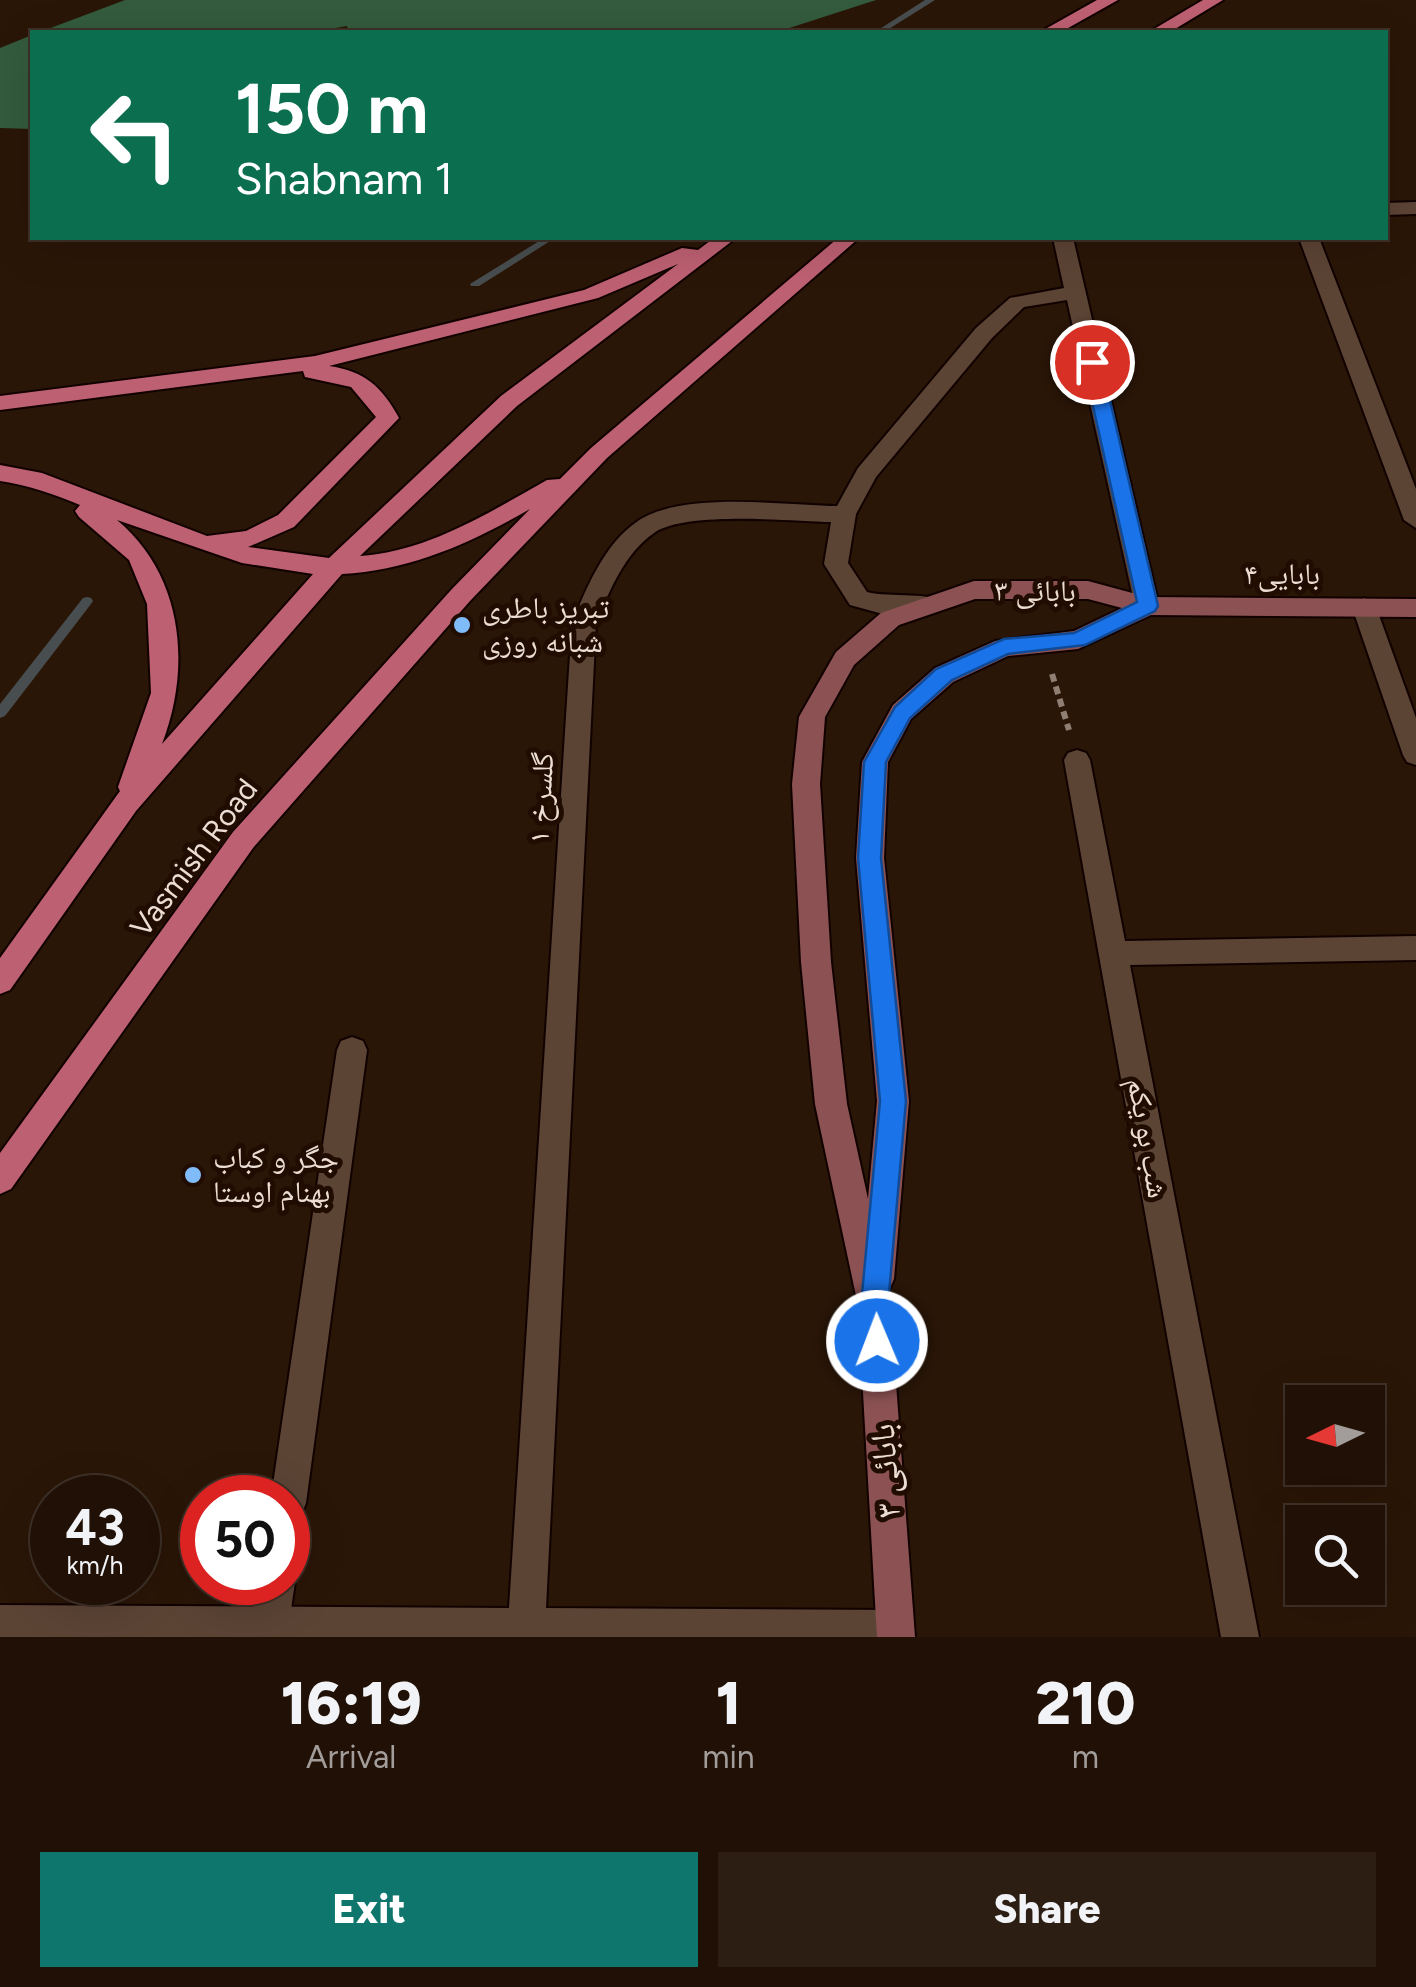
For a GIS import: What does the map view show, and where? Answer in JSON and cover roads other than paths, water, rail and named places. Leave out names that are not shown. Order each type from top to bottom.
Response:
[{"type":"main road","points":[[1053,30],[1110,0]]},
{"type":"main road","points":[[1162,30],[1215,0]]},
{"type":"main road","points":[[0,403],[315,363],[591,294],[719,240]]},
{"type":"main road","points":[[0,981],[126,803],[326,574],[509,400],[721,240]]},
{"type":"main road","points":[[0,473],[34,478],[204,543],[278,564],[374,564],[482,526],[592,461],[846,240]]},
{"type":"main road","points":[[204,543],[250,539],[286,521],[388,418],[374,390],[341,372],[258,369]]},
{"type":"main road","name":"Vasmish Road","points":[[0,1179],[244,840],[461,595],[592,461]]},
{"type":"main road","points":[[34,478],[118,532],[139,551],[156,584],[163,627],[164,698],[126,803]]},
{"type":"main road","name":"بابائی ۳","points":[[896,1633],[874,1305],[831,1104],[814,944],[806,784],[812,717],[846,659],[890,619],[974,590],[1088,590],[1148,606]]},
{"type":"main road","name":"بابائی ۳","points":[[874,1305],[893,1101],[870,858],[875,762],[902,712],[944,674],[1004,647],[1078,640],[1148,606]]},
{"type":"main road","name":"بابایی۴","points":[[1148,606],[1416,608]]},
{"type":"street","points":[[1388,209],[1416,208]]},
{"type":"street","points":[[1063,240],[1148,606]]},
{"type":"street","points":[[1310,240],[1416,520]]},
{"type":"street","points":[[932,604],[890,606],[859,599],[836,564],[844,514],[866,473],[984,333],[1017,302],[1076,292]]},
{"type":"street","name":"گلسرخ ۱","points":[[526,1632],[584,623],[602,580],[632,538],[661,518],[844,514]]},
{"type":"street","points":[[1364,607],[1416,755]]},
{"type":"street","name":"شب بو یکم","points":[[1078,760],[1240,1637]]},
{"type":"street","points":[[1114,954],[1416,948]]},
{"type":"street","points":[[292,1475],[352,1050]]},
{"type":"street","points":[[269,1631],[273,1605]]},
{"type":"street","points":[[0,1624],[269,1631],[896,1633]]},
{"type":"waterway","points":[[882,30],[931,0]]},
{"type":"waterway","points":[[475,284],[547,240]]},
{"type":"waterway","points":[[0,713],[87,601]]},
{"type":"place","name":"تبریز باطری شبانه روزی","points":[[462,625]]},
{"type":"place","name":"جگر و کباب بهنام اوستا","points":[[193,1175]]}]
